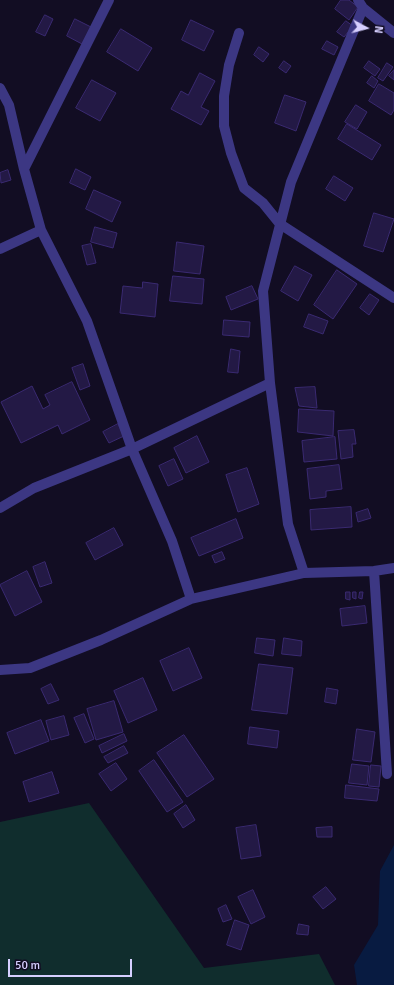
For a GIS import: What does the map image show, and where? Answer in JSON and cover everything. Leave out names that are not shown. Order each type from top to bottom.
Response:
[{"type":"street","points":[[24,169],[109,0]]},
{"type":"street","points":[[304,574],[288,524],[270,383],[262,291],[291,182],[360,4],[394,33]]},
{"type":"street","points":[[239,33],[229,65],[224,96],[224,126],[231,153],[244,188],[263,203],[280,224],[394,298]]},
{"type":"street","points":[[0,88],[9,105],[24,169],[41,230],[87,321],[132,449],[172,541],[191,599]]},
{"type":"street","points":[[0,249],[41,230]]},
{"type":"street","points":[[0,508],[34,488],[132,449],[270,383]]},
{"type":"street","points":[[0,670],[30,668],[101,640],[191,599],[304,574],[374,571],[394,568]]},
{"type":"street","points":[[374,571],[387,774]]},
{"type":"green space","points":[[89,803],[204,968],[319,954],[335,985],[0,985],[0,822]]},
{"type":"water","points":[[394,845],[394,985],[357,985],[354,965],[378,925],[380,871]]},
{"type":"building","points":[[341,0],[349,0],[358,7],[349,20],[335,9]]},
{"type":"building","points":[[45,15],[53,19],[45,36],[36,32]]},
{"type":"building","points":[[75,19],[91,27],[82,44],[67,36]]},
{"type":"building","points":[[191,20],[214,31],[204,51],[182,40]]},
{"type":"building","points":[[346,21],[353,26],[344,37],[337,32]]},
{"type":"building","points":[[121,29],[152,48],[138,71],[107,52]]},
{"type":"building","points":[[327,41],[338,47],[334,55],[322,49]]},
{"type":"building","points":[[259,47],[269,54],[263,62],[254,55]]},
{"type":"building","points":[[284,61],[291,66],[286,73],[279,68]]},
{"type":"building","points":[[369,61],[380,69],[375,76],[364,68]]},
{"type":"building","points":[[387,63],[393,67],[383,81],[378,78]]},
{"type":"building","points":[[394,70],[394,80],[389,76]]},
{"type":"building","points":[[200,73],[215,81],[201,107],[209,111],[201,125],[171,109],[181,91],[188,95]]},
{"type":"building","points":[[372,76],[378,81],[374,88],[367,83]]},
{"type":"building","points":[[92,80],[116,93],[100,121],[76,108]]},
{"type":"building","points":[[379,84],[394,93],[394,110],[391,115],[369,101]]},
{"type":"building","points":[[285,95],[306,102],[296,131],[275,123]]},
{"type":"building","points":[[356,105],[367,112],[357,129],[345,122]]},
{"type":"building","points":[[347,124],[381,145],[372,160],[338,139]]},
{"type":"building","points":[[76,169],[91,177],[85,190],[70,183]]},
{"type":"building","points":[[8,170],[11,180],[1,183],[0,173]]},
{"type":"building","points":[[334,176],[353,188],[345,201],[326,189]]},
{"type":"building","points":[[94,190],[121,202],[112,222],[86,209]]},
{"type":"building","points":[[374,213],[394,219],[383,252],[364,246]]},
{"type":"building","points":[[95,227],[117,233],[113,248],[91,242]]},
{"type":"building","points":[[177,242],[204,246],[200,274],[174,271]]},
{"type":"building","points":[[91,244],[96,263],[87,265],[82,246]]},
{"type":"building","points":[[295,266],[312,275],[298,301],[281,291]]},
{"type":"building","points":[[337,270],[357,284],[333,319],[314,305]]},
{"type":"building","points":[[173,276],[204,279],[202,304],[170,301]]},
{"type":"building","points":[[143,282],[158,284],[155,317],[120,313],[123,286],[142,288]]},
{"type":"building","points":[[252,286],[258,299],[231,310],[226,297]]},
{"type":"building","points":[[370,294],[379,300],[369,315],[360,308]]},
{"type":"building","points":[[309,314],[328,321],[323,334],[304,327]]},
{"type":"building","points":[[224,320],[250,322],[249,337],[223,335]]},
{"type":"building","points":[[231,349],[240,351],[238,373],[228,372]]},
{"type":"building","points":[[83,364],[90,386],[80,390],[72,368]]},
{"type":"building","points":[[72,382],[90,420],[62,434],[58,425],[21,443],[1,402],[32,386],[43,409],[50,405],[45,395]]},
{"type":"building","points":[[315,387],[317,408],[299,406],[295,388]]},
{"type":"building","points":[[299,409],[334,411],[333,436],[298,432]]},
{"type":"building","points":[[118,424],[124,436],[109,443],[103,432]]},
{"type":"building","points":[[354,430],[356,444],[352,444],[353,457],[341,459],[338,431]]},
{"type":"building","points":[[197,436],[209,462],[186,473],[174,448]]},
{"type":"building","points":[[335,437],[337,459],[304,462],[302,441]]},
{"type":"building","points":[[174,459],[183,479],[168,486],[159,466]]},
{"type":"building","points":[[339,465],[342,489],[326,491],[326,497],[310,499],[307,469]]},
{"type":"building","points":[[247,468],[259,504],[238,512],[226,475]]},
{"type":"building","points":[[351,507],[352,527],[311,530],[310,510]]},
{"type":"building","points":[[368,509],[371,518],[358,522],[356,513]]},
{"type":"building","points":[[236,519],[243,538],[199,556],[191,538]]},
{"type":"building","points":[[114,528],[123,545],[95,560],[86,543]]},
{"type":"building","points":[[222,552],[225,559],[215,563],[212,556]]},
{"type":"building","points":[[45,562],[52,583],[40,587],[33,567]]},
{"type":"building","points":[[27,571],[42,602],[15,616],[0,585]]},
{"type":"building","points":[[346,592],[350,592],[350,600],[346,599]]},
{"type":"building","points":[[353,592],[356,592],[356,599],[353,598]]},
{"type":"building","points":[[360,592],[363,592],[362,599],[359,598]]},
{"type":"building","points":[[365,606],[367,623],[342,626],[340,609]]},
{"type":"building","points":[[257,638],[275,640],[273,656],[255,653]]},
{"type":"building","points":[[284,638],[302,641],[301,656],[282,654]]},
{"type":"building","points":[[189,648],[202,678],[173,691],[160,661]]},
{"type":"building","points":[[259,664],[293,668],[287,714],[252,710]]},
{"type":"building","points":[[143,678],[157,710],[128,723],[114,691]]},
{"type":"building","points":[[51,684],[59,700],[48,704],[41,689]]},
{"type":"building","points":[[327,688],[338,690],[336,704],[325,702]]},
{"type":"building","points":[[114,701],[123,732],[96,740],[87,709]]},
{"type":"building","points":[[84,714],[94,739],[85,743],[74,718]]},
{"type":"building","points":[[64,716],[69,735],[51,740],[46,721]]},
{"type":"building","points":[[41,720],[49,741],[15,754],[7,733]]},
{"type":"building","points":[[250,727],[279,731],[277,748],[248,744]]},
{"type":"building","points":[[357,729],[375,732],[371,762],[353,760]]},
{"type":"building","points":[[124,734],[127,741],[102,753],[99,746]]},
{"type":"building","points":[[184,735],[214,779],[187,797],[157,753]]},
{"type":"building","points":[[124,746],[128,753],[108,763],[104,757]]},
{"type":"building","points":[[154,760],[183,802],[167,812],[139,771]]},
{"type":"building","points":[[116,763],[127,779],[111,791],[99,774]]},
{"type":"building","points":[[352,764],[369,766],[367,785],[349,783]]},
{"type":"building","points":[[371,765],[381,766],[379,787],[369,786]]},
{"type":"building","points":[[52,772],[59,793],[29,802],[23,782]]},
{"type":"building","points":[[346,785],[379,789],[377,801],[345,798]]},
{"type":"building","points":[[186,805],[195,820],[183,828],[174,814]]},
{"type":"building","points":[[256,825],[261,856],[241,859],[236,828]]},
{"type":"building","points":[[332,827],[332,837],[317,837],[316,828]]},
{"type":"building","points":[[326,887],[336,899],[323,909],[313,897]]},
{"type":"building","points":[[253,890],[265,917],[251,924],[238,897]]},
{"type":"building","points":[[226,905],[232,919],[223,922],[218,909]]},
{"type":"building","points":[[235,920],[249,925],[241,950],[227,945]]},
{"type":"building","points":[[299,924],[309,926],[308,935],[297,934]]}]
